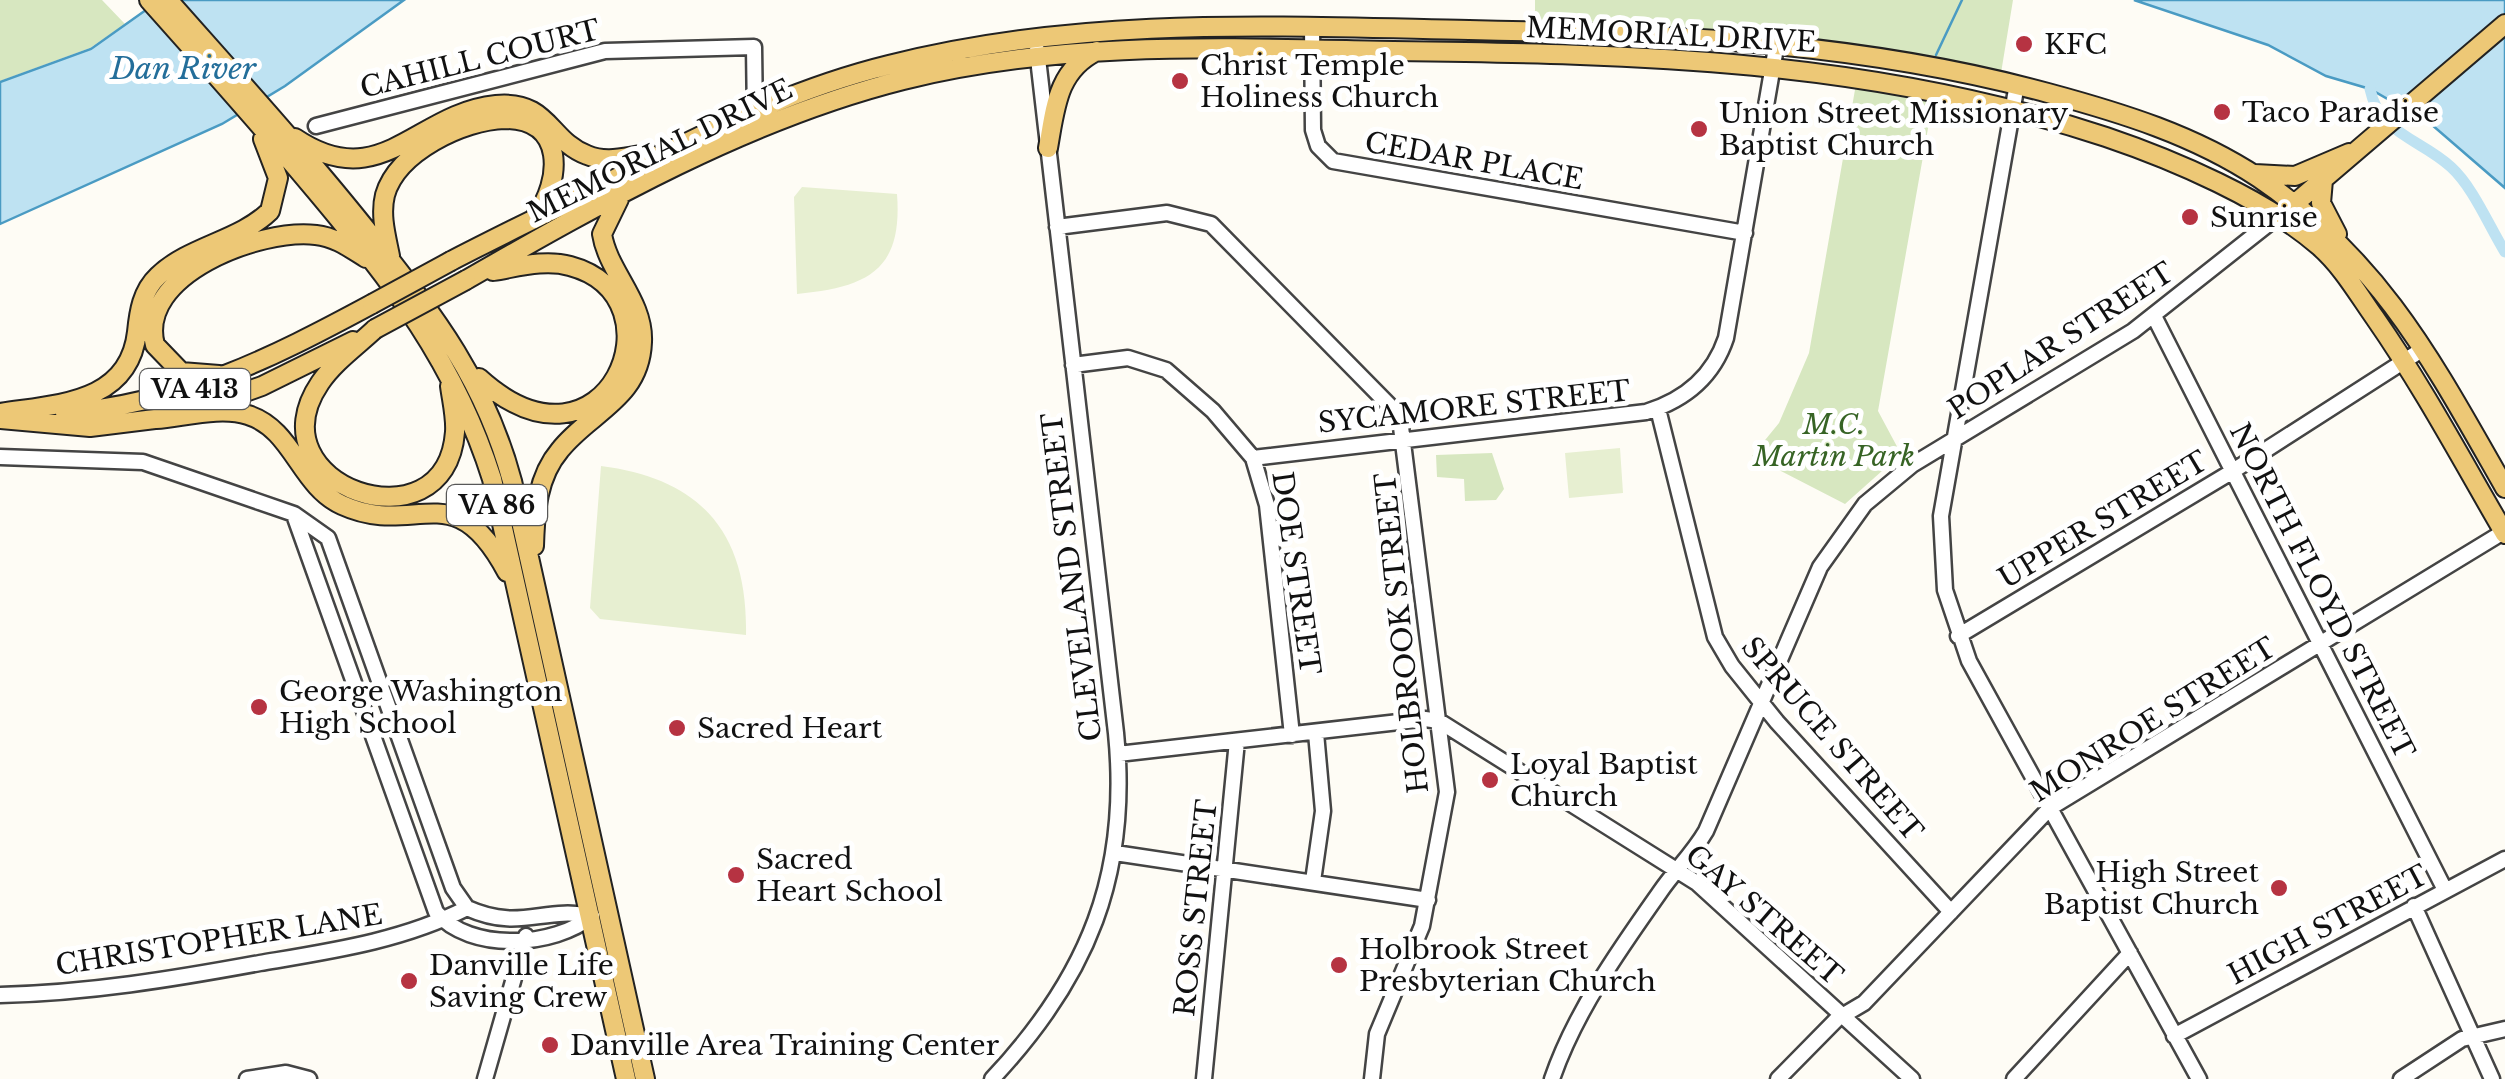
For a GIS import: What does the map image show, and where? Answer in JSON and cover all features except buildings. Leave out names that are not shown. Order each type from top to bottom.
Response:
[{"type":"main road","points":[[0,416],[84,399],[107,387],[127,367],[142,301],[158,276],[270,211],[278,190],[276,166],[249,112],[150,0]]},
{"type":"main road","points":[[168,0],[282,128],[466,364],[522,410],[567,412],[591,403],[611,386],[621,370],[627,341],[619,306],[605,286],[584,271],[538,264],[472,276]]},
{"type":"main road","points":[[2276,218],[2505,24]]},
{"type":"main road","name":"MEMORIAL DRIVE","points":[[0,416],[118,407],[205,386],[754,109],[884,66],[1035,36],[1167,25],[1312,27],[1778,42],[1884,57],[2017,84],[2178,134],[2250,173],[2294,205],[2345,247],[2380,284],[2505,488]]},
{"type":"main road","points":[[1048,148],[1062,84],[1079,62],[1103,49]]},
{"type":"main road","name":"MEMORIAL DRIVE","points":[[0,416],[90,427],[156,420],[262,386],[755,130],[904,80],[1037,56],[1103,49],[1314,50],[1774,64],[1894,82],[2013,108],[2168,160],[2276,218],[2332,258],[2403,361],[2504,532]]},
{"type":"main road","points":[[282,128],[320,152],[363,160],[395,149],[460,115],[506,104],[543,116],[588,156],[614,160],[659,154]]},
{"type":"main road","name":"VA 86","points":[[249,112],[384,263],[446,366],[481,445],[592,916],[626,1079]]},
{"type":"main road","points":[[384,263],[383,209],[395,174],[430,145],[470,127],[518,120],[544,136],[555,157],[556,178],[534,218]]},
{"type":"main road","points":[[2250,173],[2296,176],[2356,150]]},
{"type":"main road","points":[[2323,180],[2324,214],[2345,247]]},
{"type":"main road","points":[[534,576],[536,506],[546,472],[562,446],[616,402],[638,367],[641,324],[602,234],[620,198]]},
{"type":"main road","points":[[235,374],[181,372],[155,345],[155,312],[175,282],[245,246],[308,234],[332,239],[384,263]]},
{"type":"main road","points":[[375,329],[329,372],[310,408],[312,448],[324,472],[344,489],[389,498],[422,487],[440,471],[455,434],[446,366]]},
{"type":"main road","name":"VA 86","points":[[466,364],[505,454],[646,1079]]},
{"type":"main road","points":[[156,420],[236,413],[260,420],[278,434],[320,491],[342,505],[378,514],[450,514],[476,526],[493,546],[517,592]]},
{"type":"street","name":"CEDAR PLACE","points":[[1312,27],[1313,130],[1318,146],[1332,161],[1745,233]]},
{"type":"street","name":"CLEVELAND STREET","points":[[992,1079],[1045,1018],[1077,966],[1101,908],[1115,853],[1118,754],[1035,36]]},
{"type":"street","name":"SYCAMORE STREET","points":[[1253,458],[1658,408],[1701,382],[1721,354],[1778,42]]},
{"type":"street","name":"CAHILL COURT","points":[[316,126],[625,48],[754,48],[755,130]]},
{"type":"street","points":[[2017,84],[1952,442],[1940,543],[1945,590],[1958,636],[2199,1079]]},
{"type":"street","points":[[2092,133],[2098,107]]},
{"type":"street","points":[[2168,160],[2178,134]]},
{"type":"street","name":"HOLBROOK STREET","points":[[1057,227],[1166,213],[1210,224],[1389,406],[1405,438],[1447,792],[1428,900],[1377,1034],[1372,1079]]},
{"type":"street","name":"POPLAR STREET","points":[[1552,1079],[1588,1004],[1678,870],[1688,862],[1714,815],[1820,567],[1848,524],[1885,486],[2154,316],[2276,218]]},
{"type":"street","name":"NORTH FLOYD STREET","points":[[2154,316],[2445,890]]},
{"type":"street","name":"UPPER STREET","points":[[1958,636],[2234,471],[2423,349]]},
{"type":"street","name":"DOE STREET","points":[[1073,365],[1128,358],[1166,370],[1213,411],[1253,458],[1267,505],[1292,735]]},
{"type":"street","name":"SPRUCE STREET","points":[[1658,408],[1715,636],[1732,666],[1777,722],[1951,912]]},
{"type":"street","points":[[0,456],[144,462],[294,514],[328,538],[453,888],[467,908],[496,920],[530,920],[568,911],[592,916]]},
{"type":"street","points":[[294,514],[443,920],[474,936],[524,940],[577,928],[592,916]]},
{"type":"street","name":"MONROE STREET","points":[[1778,1079],[1841,1015],[1864,1003],[2050,808],[2504,532]]},
{"type":"street","points":[[1118,754],[1425,719],[1439,722]]},
{"type":"street","name":"GAY STREET","points":[[1439,722],[1678,870],[1912,1079]]},
{"type":"street","points":[[1313,881],[1323,811],[1316,733]]},
{"type":"street","name":"ROSS STREET","points":[[1204,1079],[1237,741]]},
{"type":"street","points":[[1115,853],[1428,900]]},
{"type":"street","name":"HIGH STREET","points":[[2174,1036],[2505,859]]},
{"type":"street","points":[[2414,906],[2492,1079]]},
{"type":"street","name":"CHRISTOPHER LANE","points":[[0,995],[133,986],[360,945],[443,920],[467,908]]},
{"type":"street","points":[[485,1079],[530,920]]},
{"type":"street","points":[[2014,1079],[2130,953]]},
{"type":"street","points":[[2401,1079],[2472,1036],[2505,1029]]},
{"type":"street","points":[[247,1079],[286,1074],[309,1079]]},
{"type":"green space","points":[[0,0],[102,0],[125,24],[90,48],[0,81]]},
{"type":"green space","points":[[1535,0],[2013,0],[2001,73],[1856,45],[1775,35],[1535,23]]},
{"type":"green space","name":"M.C. Martin Park","points":[[1856,84],[1933,100],[1878,411],[1901,454],[1845,504],[1752,456],[1779,423],[1809,353]]},
{"type":"green space","points":[[802,187],[897,194],[894,242],[875,271],[843,286],[797,294],[794,197]]},
{"type":"green space","points":[[1620,448],[1623,493],[1569,498],[1565,453]]},
{"type":"green space","points":[[1492,453],[1504,489],[1496,500],[1465,501],[1464,479],[1437,477],[1436,455]]},
{"type":"green space","points":[[601,466],[667,484],[692,498],[712,517],[728,540],[738,567],[746,635],[600,619],[590,608]]},
{"type":"water","name":"Dan River","points":[[160,0],[404,0],[285,86],[222,124],[0,224],[0,82],[91,49]]},
{"type":"water","points":[[2134,0],[2505,0],[2505,188],[2431,124],[2370,89],[2326,76],[2268,45]]},
{"type":"waterway","points":[[1936,55],[1962,0]]},
{"type":"waterway","points":[[2370,89],[2382,116],[2392,126],[2459,175],[2505,252]]},
{"type":"place","name":"KFC","points":[[2024,44]]},
{"type":"place","name":"Christ Temple Holiness Church","points":[[1180,81]]},
{"type":"place","name":"Taco Paradise","points":[[2222,112]]},
{"type":"place","name":"Union Street Missionary Baptist Church","points":[[1699,129]]},
{"type":"place","name":"Sunrise","points":[[2190,217]]},
{"type":"place","name":"George Washington High School","points":[[259,707]]},
{"type":"place","name":"Sacred Heart","points":[[677,728]]},
{"type":"place","name":"Loyal Baptist Church","points":[[1490,780]]},
{"type":"place","name":"Sacred Heart School","points":[[736,875]]},
{"type":"place","name":"High Street Baptist Church","points":[[2279,888]]},
{"type":"place","name":"Holbrook Street Presbyterian Church","points":[[1339,965]]},
{"type":"place","name":"Danville Life Saving Crew","points":[[409,981]]},
{"type":"place","name":"Danville Area Training Center","points":[[550,1045]]}]
